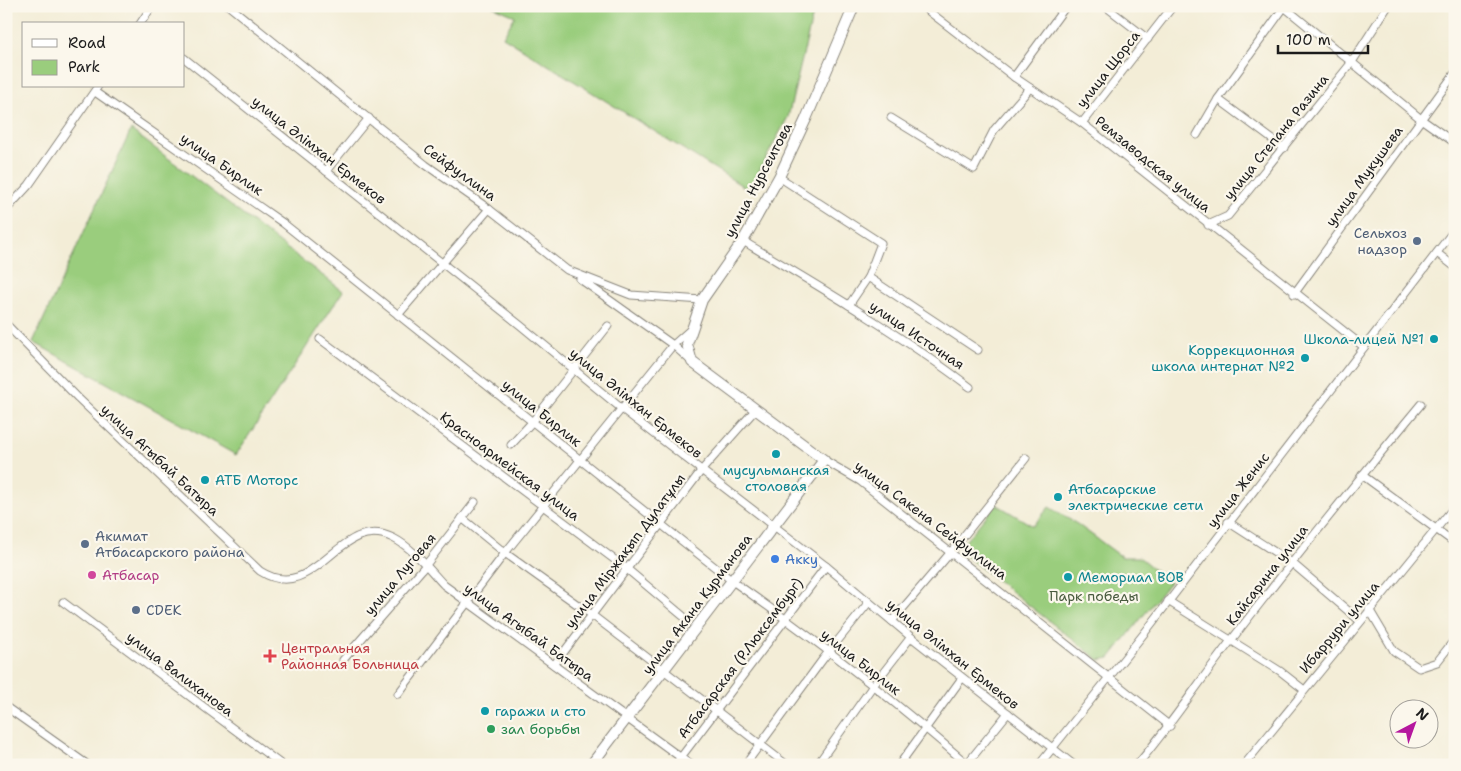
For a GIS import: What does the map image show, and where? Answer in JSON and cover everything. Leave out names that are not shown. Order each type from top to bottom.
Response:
[{"type":"main road","name":"улица Нурсеитова","points":[[692,362],[687,344],[702,300],[743,241],[779,177],[854,6]]},
{"type":"main road","name":"улица Сакена Сейфуллина","points":[[692,362],[824,460]]},
{"type":"main road","name":"улица Акана Курманова","points":[[592,765],[824,460]]},
{"type":"street","points":[[141,22],[152,6]]},
{"type":"street","name":"Сейфуллина","points":[[229,6],[426,164],[489,209],[567,270],[631,295],[702,300]]},
{"type":"street","name":"Ремзаводская улица","points":[[922,6],[1014,77],[1082,123],[1294,294],[1364,347]]},
{"type":"street","points":[[1014,77],[1066,6]]},
{"type":"street","points":[[1105,6],[1148,39]]},
{"type":"street","name":"улица Щорса","points":[[1082,123],[1173,6]]},
{"type":"street","name":"улица Степана Разина","points":[[1208,225],[1228,216],[1284,148],[1352,62],[1388,6]]},
{"type":"street","points":[[1197,135],[1218,99],[1284,7],[1421,119],[1455,143]]},
{"type":"street","name":"улица Әлімхан Ермеков","points":[[185,59],[622,409],[826,566],[962,678],[1074,765]]},
{"type":"street","name":"улица Мукушева","points":[[1294,294],[1455,73]]},
{"type":"street","points":[[891,118],[974,169],[994,130],[1030,88]]},
{"type":"street","points":[[6,210],[29,185],[96,89]]},
{"type":"street","name":"улица Бирлик","points":[[96,89],[283,223],[533,421],[580,461],[925,727],[966,764]]},
{"type":"street","points":[[1218,99],[1284,148]]},
{"type":"street","points":[[326,171],[369,118]]},
{"type":"street","name":"улица Источная","points":[[779,177],[880,243],[868,278],[849,305]]},
{"type":"street","points":[[398,315],[489,209]]},
{"type":"street","name":"улица Женис","points":[[1039,765],[1051,747],[1110,676],[1455,229]]},
{"type":"street","name":"улица Источная","points":[[743,241],[849,305],[936,361],[970,387]]},
{"type":"street","points":[[1437,253],[1455,267]]},
{"type":"street","name":"улица Сакена Сейфуллина","points":[[567,270],[673,345],[692,362]]},
{"type":"street","name":"улица Источная","points":[[868,278],[978,350]]},
{"type":"street","name":"улица Агыбай Батыра","points":[[6,324],[84,405],[268,577],[277,580],[295,579],[314,568],[356,537],[376,534],[391,537],[401,542],[444,585],[691,765]]},
{"type":"street","points":[[510,446],[533,421],[608,326]]},
{"type":"street","points":[[398,694],[505,553],[673,345],[691,329]]},
{"type":"street","name":"Красноармейская улица","points":[[320,339],[627,570],[683,616]]},
{"type":"street","name":"Кайсарина улица","points":[[1137,765],[1170,726],[1232,640],[1292,562],[1421,404]]},
{"type":"street","name":"улица Міржақып Дулатұлы","points":[[554,665],[701,471],[756,409]]},
{"type":"street","points":[[892,621],[951,552],[1026,458]]},
{"type":"street","name":"улица Сакена Сейфуллина","points":[[824,460],[860,480],[1110,676],[1170,726]]},
{"type":"street","points":[[1362,475],[1455,542]]},
{"type":"street","name":"улица Луговая","points":[[343,660],[425,566],[474,502]]},
{"type":"street","name":"Ибаррури улица","points":[[1244,765],[1369,609],[1455,506]]},
{"type":"street","points":[[462,518],[505,553],[592,615],[787,765]]},
{"type":"street","points":[[1228,522],[1292,562],[1360,621]]},
{"type":"street","name":"Атбасарская (Р.Люксембург)","points":[[675,765],[826,566]]},
{"type":"street","points":[[1168,601],[1280,671],[1304,689]]},
{"type":"street","name":"улица Валиханова","points":[[63,602],[282,765]]},
{"type":"street","points":[[745,765],[828,652],[869,602]]},
{"type":"street","points":[[1369,609],[1394,651],[1419,668],[1437,662],[1455,639]]},
{"type":"street","points":[[817,765],[872,687],[911,637]]},
{"type":"street","points":[[899,765],[962,678]]},
{"type":"street","points":[[6,707],[88,765]]},
{"type":"street","points":[[966,764],[1008,713]]},
{"type":"green space","points":[[492,6],[815,6],[788,117],[749,190],[503,37],[515,16]]},
{"type":"green space","points":[[131,130],[343,291],[236,455],[33,342]]},
{"type":"green space","name":"Парк победы","points":[[996,504],[1033,526],[1049,507],[1077,524],[1122,557],[1139,557],[1170,582],[1110,658],[1099,660],[958,550]]},
{"type":"place","name":"Сельхоз надзор","points":[[1417,241]]},
{"type":"place","name":"Школа-лицей №1","points":[[1434,339]]},
{"type":"place","name":"Коррекционная школа интернат №2","points":[[1305,358]]},
{"type":"place","name":"мусульманская столовая","points":[[776,454]]},
{"type":"place","name":"АТБ Моторс","points":[[205,480]]},
{"type":"place","name":"Атбасарские электрические сети","points":[[1058,497]]},
{"type":"place","name":"Акимат Атбасарского района","points":[[85,544]]},
{"type":"place","name":"Акку","points":[[775,559]]},
{"type":"place","name":"Атбасар","points":[[92,575]]},
{"type":"place","name":"Мемориал ВОВ","points":[[1068,577]]},
{"type":"place","name":"CDEK","points":[[136,610]]},
{"type":"place","name":"Центральная Районная Больница","points":[[270,656]]},
{"type":"place","name":"гаражи и сто","points":[[485,711]]},
{"type":"place","name":"зал борьбы","points":[[491,729]]}]
